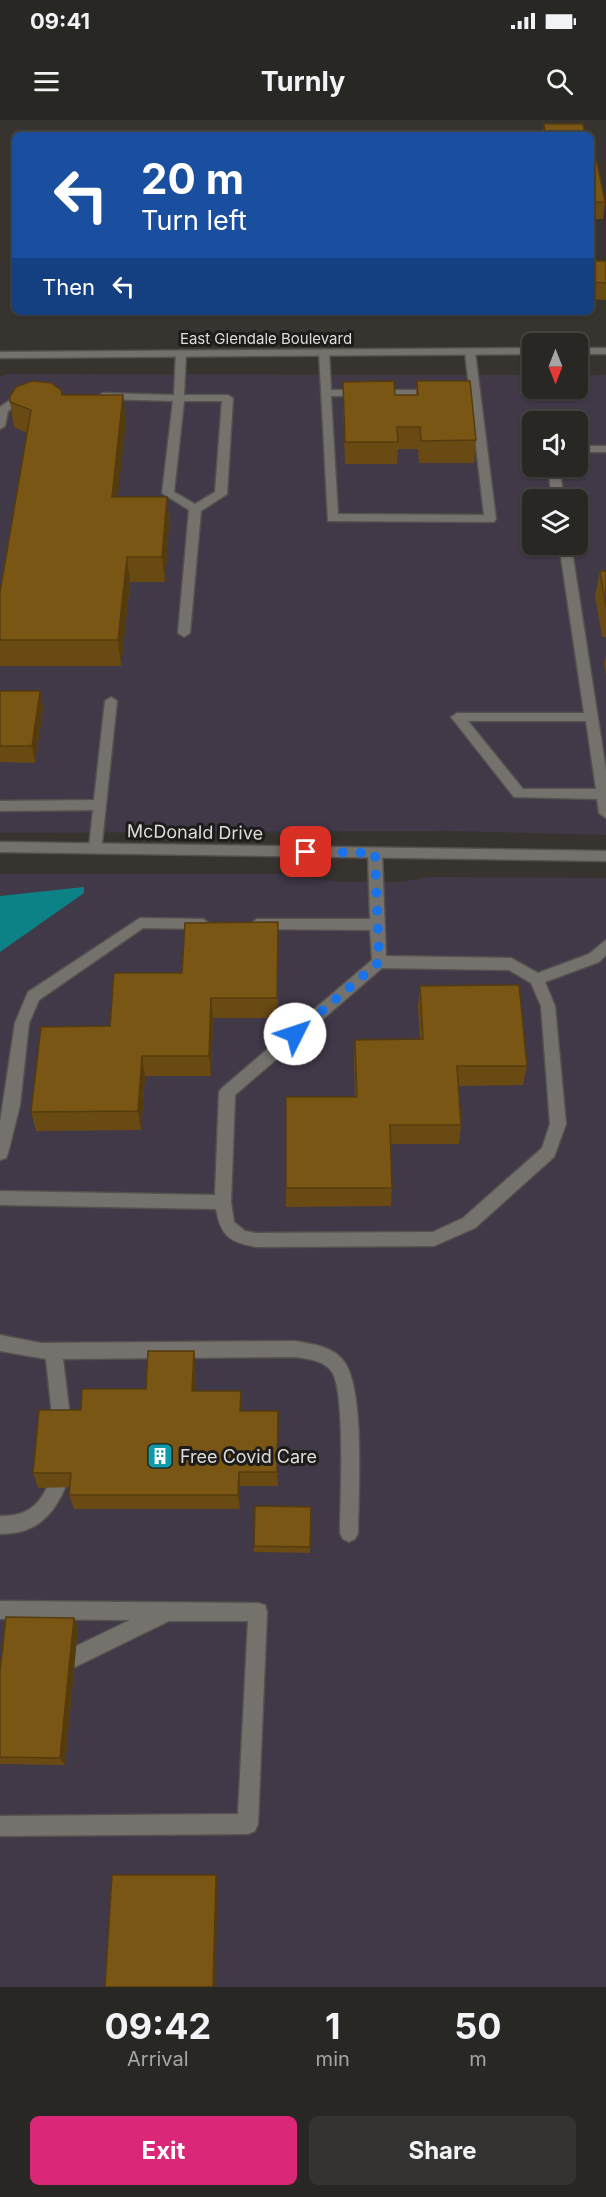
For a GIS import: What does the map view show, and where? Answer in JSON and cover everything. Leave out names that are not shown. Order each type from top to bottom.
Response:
[{"type":"street","name":"East Glendale Boulevard","points":[[0,355],[522,351]]},
{"type":"street","points":[[588,351],[606,351]]},
{"type":"street","points":[[324,352],[332,518],[490,519],[464,393],[470,352]]},
{"type":"street","points":[[181,353],[179,398],[168,492],[195,509]]},
{"type":"street","points":[[326,393],[464,393]]},
{"type":"street","points":[[89,396],[228,398],[221,494],[195,509]]},
{"type":"street","points":[[0,426],[3,410],[14,402],[38,397]]},
{"type":"street","points":[[588,449],[606,449]]},
{"type":"street","points":[[184,633],[195,509]]},
{"type":"street","points":[[567,555],[605,794],[606,813]]},
{"type":"street","points":[[96,848],[111,701]]},
{"type":"street","points":[[591,717],[457,717],[519,794],[605,794]]},
{"type":"street","points":[[0,806],[100,805]]},
{"type":"street","name":"McDonald Drive","points":[[0,847],[606,856]]},
{"type":"street","points":[[375,853],[379,962]]},
{"type":"street","points":[[0,1153],[12,1105],[22,1023],[33,996],[140,923],[223,924]]},
{"type":"street","points":[[246,924],[377,925]]},
{"type":"street","points":[[537,979],[594,958],[606,946]]},
{"type":"street","points":[[379,962],[511,964],[537,979],[548,1006],[558,1124],[548,1152],[469,1222],[434,1239],[256,1240],[242,1237],[227,1226],[223,1202],[227,1092],[379,962]]},
{"type":"street","points":[[0,1198],[223,1202]]},
{"type":"street","points":[[1,1346],[41,1351],[295,1349],[322,1354],[340,1368],[347,1393],[349,1533]]},
{"type":"street","points":[[54,1351],[57,1404],[62,1425]]},
{"type":"street","points":[[0,1525],[34,1520],[47,1509],[56,1488]]},
{"type":"street","points":[[0,1610],[258,1612],[248,1824],[0,1826]]},
{"type":"street","points":[[75,1656],[168,1612]]},
{"type":"shaded area","points":[[10,374],[522,375],[522,399],[588,399],[588,375],[606,375],[606,835],[450,831],[0,833],[0,376]]},
{"type":"shaded area","points":[[0,874],[279,874],[340,882],[400,882],[431,877],[606,878],[606,1987],[0,1987]]},
{"type":"water","points":[[84,887],[84,893],[0,952],[0,896]]},
{"type":"building","points":[[544,124],[583,124],[584,132],[545,132]]},
{"type":"building","points":[[594,162],[597,162],[605,202],[594,202]]},
{"type":"building","points":[[594,261],[606,261],[606,283],[594,282]]},
{"type":"building","points":[[32,381],[51,383],[61,390],[62,395],[123,395],[112,497],[167,497],[162,557],[127,557],[118,640],[0,640],[0,592],[31,410],[10,402],[10,396],[16,387]]},
{"type":"building","points":[[394,381],[395,395],[418,395],[417,381],[470,381],[476,440],[421,441],[420,427],[397,427],[398,442],[345,442],[343,382]]},
{"type":"building","points":[[600,571],[606,571],[606,606]]},
{"type":"building","points":[[0,691],[40,691],[32,746],[0,746]]},
{"type":"building","points":[[278,922],[277,998],[211,998],[209,1056],[142,1056],[138,1111],[31,1112],[41,1027],[110,1026],[114,973],[182,973],[185,923]]},
{"type":"building","points":[[519,985],[527,1066],[457,1066],[461,1125],[390,1125],[392,1188],[286,1188],[286,1097],[357,1097],[355,1040],[423,1039],[420,986]]},
{"type":"building","name":"Free Covid Care","points":[[148,1351],[194,1351],[192,1391],[241,1391],[240,1411],[278,1411],[277,1472],[239,1472],[238,1495],[69,1495],[71,1473],[33,1473],[39,1410],[81,1410],[82,1389],[146,1389]]},
{"type":"building","points":[[255,1506],[311,1507],[310,1547],[254,1546]]},
{"type":"building","points":[[6,1617],[74,1618],[60,1758],[0,1757],[0,1671]]},
{"type":"building","points":[[112,1875],[216,1875],[213,1987],[105,1987]]},
{"type":"place","name":"Free Covid Care","points":[[160,1456]]},
{"type":"route","points":[[295,1034],[379,962],[375,853],[306,852]]}]
